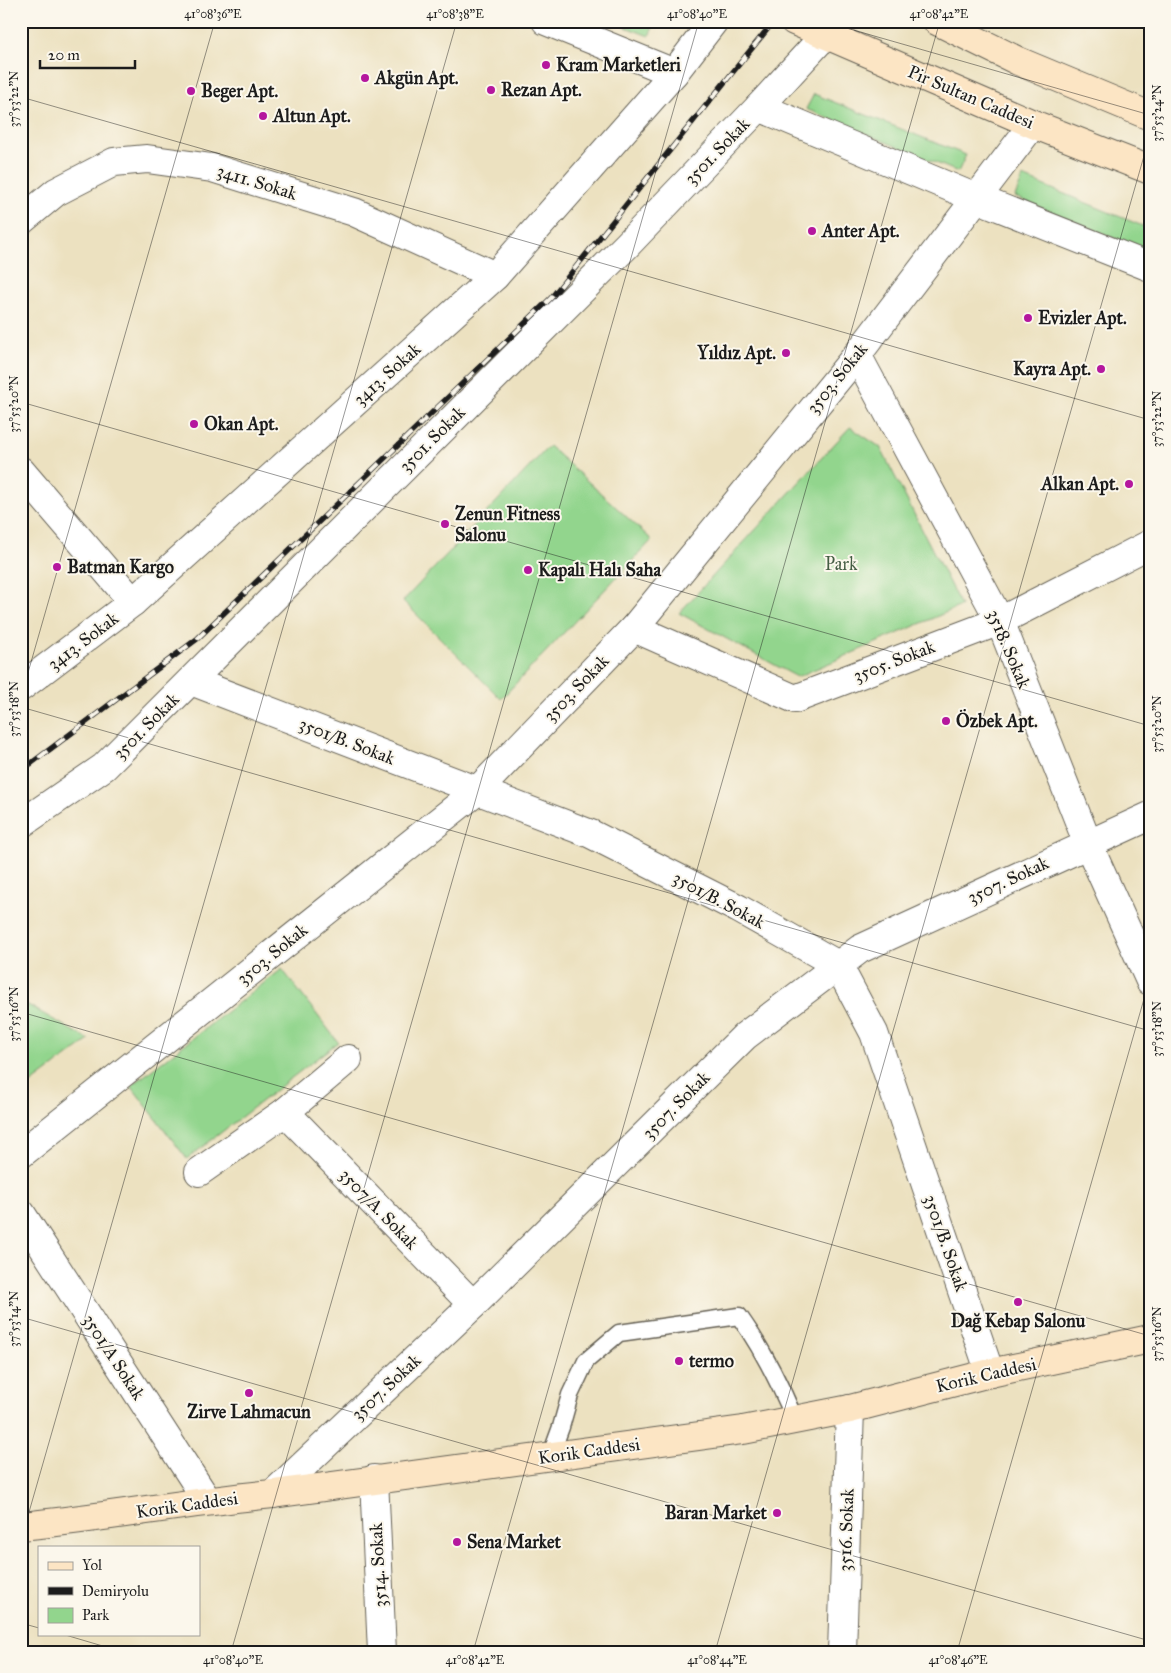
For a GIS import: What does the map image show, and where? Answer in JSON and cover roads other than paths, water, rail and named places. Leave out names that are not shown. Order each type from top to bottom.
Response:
[{"type":"main road","name":"Pir Sultan Caddesi","points":[[794,21],[1033,124],[1150,170]]},
{"type":"main road","points":[[937,21],[1018,61],[1150,116]]},
{"type":"main road","name":"Korik Caddesi","points":[[21,1526],[76,1521],[207,1500],[273,1494],[743,1430],[850,1409],[990,1373],[1150,1339]]},
{"type":"street","points":[[546,21],[674,73]]},
{"type":"street","name":"3413. Sokak","points":[[21,687],[133,602],[495,276],[674,73],[714,21]]},
{"type":"street","name":"3501. Sokak","points":[[21,824],[104,767],[626,245],[759,107],[826,34]]},
{"type":"street","points":[[759,107],[976,198],[1150,267]]},
{"type":"street","name":"3503. Sokak","points":[[21,1154],[476,791],[634,628],[857,355],[1033,124]]},
{"type":"street","name":"3411. Sokak","points":[[21,222],[56,192],[114,162],[147,159],[212,168],[354,212],[495,276]]},
{"type":"street","name":"3518. Sokak","points":[[857,355],[1000,621],[1088,844],[1150,981]]},
{"type":"street","points":[[21,471],[133,602]]},
{"type":"street","name":"3505. Sokak","points":[[634,628],[795,700],[1000,621],[1150,544]]},
{"type":"street","name":"3501/B. Sokak","points":[[191,681],[591,834],[739,909],[838,965],[874,1032],[990,1373]]},
{"type":"street","name":"3507. Sokak","points":[[273,1494],[473,1305],[745,1036],[860,949],[1150,816]]},
{"type":"street","points":[[199,1172],[285,1112],[348,1059]]},
{"type":"street","name":"3507/A. Sokak","points":[[285,1112],[473,1305]]},
{"type":"street","name":"3501/A Sokak","points":[[21,1213],[207,1500]]},
{"type":"street","name":"3516. Sokak","points":[[842,1652],[850,1409]]},
{"type":"street","name":"3514. Sokak","points":[[374,1479],[382,1652]]},
{"type":"lane","points":[[550,1456],[570,1395],[586,1361],[619,1333],[738,1316],[756,1343],[795,1420]]},
{"type":"railway","points":[[21,771],[197,639],[551,298],[774,21]]},
{"type":"place","name":"Kram Marketleri","points":[[546,65]]},
{"type":"place","name":"Akgün Apt.","points":[[365,78]]},
{"type":"place","name":"Rezan Apt.","points":[[491,90]]},
{"type":"place","name":"Beger Apt.","points":[[191,91]]},
{"type":"place","name":"Altun Apt.","points":[[263,116]]},
{"type":"place","name":"Anter Apt.","points":[[812,231]]},
{"type":"place","name":"Evizler Apt.","points":[[1028,318]]},
{"type":"place","name":"Yıldız Apt.","points":[[786,353]]},
{"type":"place","name":"Kayra Apt.","points":[[1101,369]]},
{"type":"place","name":"Okan Apt.","points":[[194,424]]},
{"type":"place","name":"Alkan Apt.","points":[[1129,484]]},
{"type":"place","name":"Zenun Fitness Salonu","points":[[445,524]]},
{"type":"place","name":"Batman Kargo","points":[[57,567]]},
{"type":"place","name":"Kapalı Halı Saha","points":[[528,570]]},
{"type":"place","name":"Özbek Apt.","points":[[946,721]]},
{"type":"place","name":"Dağ Kebap Salonu","points":[[1018,1302]]},
{"type":"place","name":"termo","points":[[679,1361]]},
{"type":"place","name":"Zirve Lahmacun","points":[[249,1393]]},
{"type":"place","name":"Baran Market","points":[[777,1513]]},
{"type":"place","name":"Sena Market","points":[[457,1542]]},
{"type":"park label","name":"Park","points":[[841,564]]}]
